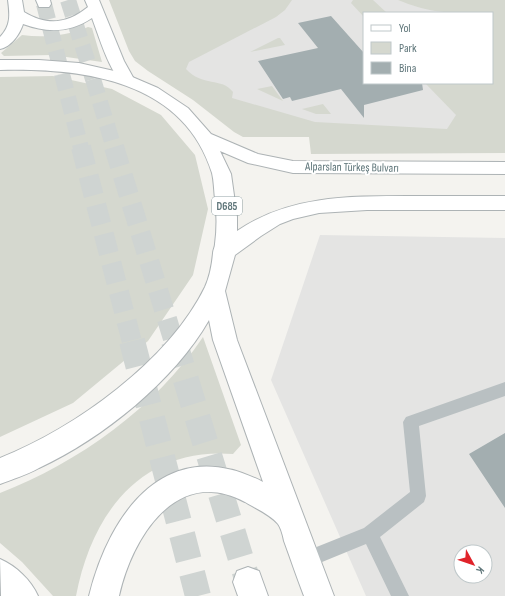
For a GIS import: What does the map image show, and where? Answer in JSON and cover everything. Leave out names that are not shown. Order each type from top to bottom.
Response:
[{"type":"main road","points":[[0,45],[15,29],[18,15],[15,0]]},
{"type":"main road","points":[[18,15],[34,24],[57,27],[80,20],[94,4],[116,61],[126,79]]},
{"type":"main road","name":"D685","points":[[0,65],[52,64],[82,68],[126,79],[163,97],[182,111],[200,130],[205,138],[213,152],[222,176],[227,204],[227,232],[214,292],[188,332],[158,368],[119,404],[66,440],[0,471]]},
{"type":"main road","name":"Alparslan Türkeş Bulvarı","points":[[205,138],[254,159],[293,167],[505,168]]},
{"type":"main road","points":[[223,253],[245,236],[274,219],[302,209],[352,204],[505,203]]},
{"type":"main road","points":[[214,292],[225,340],[318,596]]},
{"type":"main road","points":[[104,596],[107,577],[118,548],[135,522],[153,501],[174,487],[197,478],[222,480],[240,485],[262,496],[289,515]]},
{"type":"main road","points":[[0,574],[23,596]]},
{"type":"lane","points":[[305,560],[370,534],[418,496],[411,422],[505,389]]},
{"type":"lane","points":[[370,534],[400,596]]},
{"type":"shaded area","points":[[109,0],[505,0],[505,139],[299,125],[192,87]]},
{"type":"shaded area","points":[[320,235],[505,238],[505,596],[366,596],[271,380]]},
{"type":"green space","points":[[109,0],[292,0],[285,10],[276,17],[189,62],[186,69],[192,75],[199,78],[228,87],[233,92],[232,98],[315,122],[447,129],[456,115],[426,84],[493,84],[493,12],[434,11],[398,0],[505,0],[505,153],[311,154],[309,137],[243,137],[234,132],[193,100],[148,71],[135,61],[129,51]]},
{"type":"green space","points":[[353,0],[373,0],[386,12],[363,12],[363,16],[351,3]]},
{"type":"green space","points":[[88,27],[92,28],[102,62],[52,55],[4,56],[1,53],[22,35],[55,36]]},
{"type":"green space","points":[[280,38],[285,45],[250,52]]},
{"type":"green space","points":[[53,76],[112,89],[161,115],[195,155],[208,209],[193,275],[148,341],[73,403],[0,437],[0,77]]},
{"type":"green space","points":[[272,86],[283,101],[257,89]]},
{"type":"green space","points":[[323,104],[331,114],[316,114],[302,109]]},
{"type":"green space","points":[[203,337],[241,445],[233,454],[200,455],[172,462],[147,474],[126,491],[108,513],[94,538],[84,566],[76,596],[53,596],[22,562],[0,543],[0,493],[29,481],[58,466],[113,430],[139,409],[162,387],[184,363]]},
{"type":"building","points":[[331,16],[363,52],[363,84],[422,84],[423,90],[364,105],[364,118],[341,89],[292,101],[290,97],[283,99],[258,61],[318,48],[298,23]]},
{"type":"building","points":[[505,433],[505,508],[469,454]]},
{"type":"tunnel","points":[[68,0],[93,79]]},
{"type":"tunnel","points":[[44,4],[62,74]]},
{"type":"tunnel","points":[[62,74],[81,148]]},
{"type":"tunnel","points":[[93,79],[114,148]]},
{"type":"tunnel","points":[[81,147],[132,342]]},
{"type":"tunnel","points":[[114,147],[174,342]]},
{"type":"tunnel","points":[[132,341],[198,596]]},
{"type":"tunnel","points":[[174,341],[248,582]]}]
